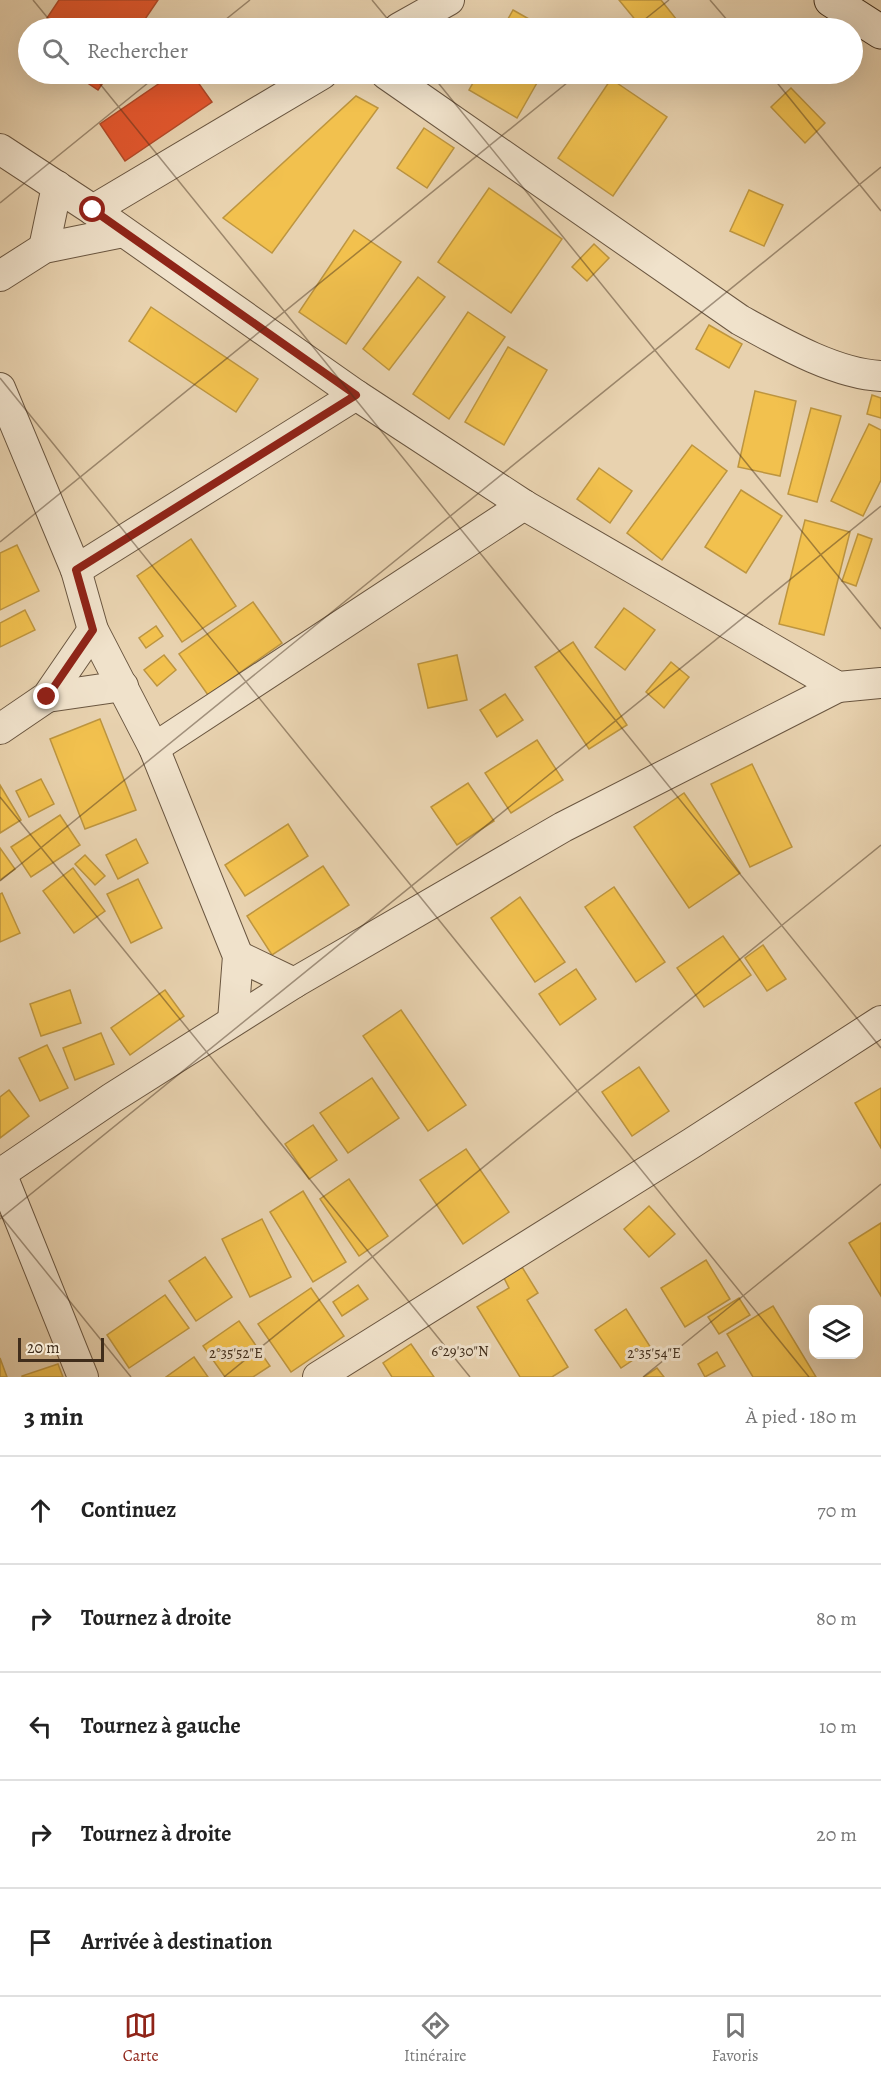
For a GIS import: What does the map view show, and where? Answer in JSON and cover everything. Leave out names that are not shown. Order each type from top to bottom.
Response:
[{"type":"street","points":[[416,18],[448,0]]},
{"type":"street","points":[[831,0],[859,18]]},
{"type":"street","points":[[863,20],[881,32]]},
{"type":"street","points":[[93,210],[305,84]]},
{"type":"street","points":[[400,84],[740,320],[783,344],[825,362],[868,375],[881,376]]},
{"type":"street","points":[[0,149],[93,210],[356,395],[524,506],[838,687]]},
{"type":"street","points":[[44,248],[57,186]]},
{"type":"street","points":[[0,276],[44,248],[123,232]]},
{"type":"street","points":[[0,388],[76,570],[93,630],[154,748],[238,956],[233,1021]]},
{"type":"street","points":[[76,570],[356,395]]},
{"type":"street","points":[[154,748],[524,506]]},
{"type":"street","points":[[0,729],[47,697],[93,630]]},
{"type":"street","points":[[83,1377],[0,1174],[112,1098],[294,983],[563,827],[838,687],[881,683]]},
{"type":"street","points":[[47,697],[123,686]]},
{"type":"street","points":[[238,956],[294,983]]},
{"type":"street","points":[[318,1377],[692,1143],[881,1021]]},
{"type":"building: Logements","points":[[619,0],[661,0],[675,18],[634,18]]},
{"type":"building: Logements","points":[[513,10],[527,18],[509,18]]},
{"type":"building: Logements","points":[[472,84],[536,84],[517,118],[469,90]]},
{"type":"building: Logements","points":[[608,84],[618,84],[667,117],[613,196],[558,158]]},
{"type":"building: Logements","points":[[791,88],[825,123],[805,143],[771,107]]},
{"type":"building: Logements","points":[[356,96],[378,108],[272,253],[223,218]]},
{"type":"building: Logements","points":[[424,128],[454,148],[427,188],[397,168]]},
{"type":"building: Logements","points":[[489,188],[562,239],[511,313],[438,262]]},
{"type":"building: Logements","points":[[749,190],[783,205],[764,246],[730,231]]},
{"type":"building: Logements","points":[[354,230],[401,262],[346,344],[299,312]]},
{"type":"building: Logements","points":[[594,244],[609,258],[587,281],[572,267]]},
{"type":"building: Logements","points":[[418,277],[445,297],[389,370],[363,349]]},
{"type":"building: Logements","points":[[151,307],[258,379],[236,412],[129,341]]},
{"type":"building: Logements","points":[[468,312],[505,337],[449,419],[413,394]]},
{"type":"building: Logements","points":[[709,325],[742,344],[729,368],[696,349]]},
{"type":"building: Logements","points":[[508,347],[547,370],[504,445],[465,422]]},
{"type":"building: Logements","points":[[755,391],[796,401],[780,476],[738,467]]},
{"type":"building: Logements","points":[[872,395],[881,398],[881,418],[867,414]]},
{"type":"building: Logements","points":[[811,408],[841,416],[817,502],[788,494]]},
{"type":"building: Logements","points":[[869,424],[881,430],[881,480],[863,516],[831,501]]},
{"type":"building: Logements","points":[[692,445],[727,471],[662,560],[627,533]]},
{"type":"building: Logements","points":[[599,468],[632,491],[610,523],[577,499]]},
{"type":"building: Logements","points":[[741,490],[782,516],[746,573],[705,547]]},
{"type":"building: Logements","points":[[805,520],[850,532],[824,635],[779,624]]},
{"type":"building: Logements","points":[[858,534],[872,539],[856,586],[842,581]]},
{"type":"building: Logements","points":[[191,539],[236,606],[182,642],[137,576]]},
{"type":"building: Logements","points":[[17,545],[39,591],[0,610],[0,553]]},
{"type":"building: Logements","points":[[253,602],[282,643],[208,695],[179,654]]},
{"type":"building: Logements","points":[[624,608],[655,630],[625,670],[595,647]]},
{"type":"building: Logements","points":[[25,610],[35,630],[0,647],[0,623]]},
{"type":"building: Logements","points":[[156,626],[163,636],[146,648],[139,638]]},
{"type":"building: Logements","points":[[573,642],[627,725],[589,749],[535,667]]},
{"type":"building: Logements","points":[[164,655],[176,670],[157,686],[144,670]]},
{"type":"building: Logements","points":[[457,655],[467,700],[428,708],[418,664]]},
{"type":"building: Logements","points":[[671,662],[689,677],[664,708],[646,692]]},
{"type":"building: Logements","points":[[505,694],[523,720],[497,737],[480,710]]},
{"type":"building: Logements","points":[[100,719],[136,810],[85,829],[50,739]]},
{"type":"building: Logements","points":[[537,740],[563,780],[511,813],[485,773]]},
{"type":"building: Logements","points":[[752,764],[792,847],[750,867],[711,784]]},
{"type":"building: Logements","points":[[41,779],[54,804],[29,817],[16,791]]},
{"type":"building: Logements","points":[[468,783],[494,821],[457,845],[431,807]]},
{"type":"building: Logements","points":[[0,785],[21,820],[0,833]]},
{"type":"building: Logements","points":[[684,793],[740,873],[689,908],[634,827]]},
{"type":"building: Logements","points":[[60,815],[80,845],[31,877],[11,847]]},
{"type":"building: Logements","points":[[288,824],[308,856],[245,896],[225,865]]},
{"type":"building: Logements","points":[[136,839],[148,863],[118,879],[106,855]]},
{"type":"building: Logements","points":[[0,848],[15,869],[0,880]]},
{"type":"building: Logements","points":[[85,855],[105,876],[95,885],[75,864]]},
{"type":"building: Logements","points":[[323,866],[349,905],[272,955],[247,916]]},
{"type":"building: Logements","points":[[73,868],[105,911],[74,933],[43,891]]},
{"type":"building: Logements","points":[[138,879],[162,928],[131,943],[107,894]]},
{"type":"building: Logements","points":[[614,887],[665,962],[636,982],[585,907]]},
{"type":"building: Logements","points":[[2,893],[20,933],[0,942],[0,894]]},
{"type":"building: Logements","points":[[520,897],[565,962],[535,982],[491,918]]},
{"type":"building: Logements","points":[[723,936],[751,975],[704,1007],[677,968]]},
{"type":"building: Logements","points":[[763,945],[786,979],[767,991],[745,958]]},
{"type":"building: Logements","points":[[576,969],[596,999],[560,1025],[539,994]]},
{"type":"building: Logements","points":[[70,990],[81,1023],[41,1036],[30,1004]]},
{"type":"building: Logements","points":[[165,990],[184,1016],[130,1055],[111,1028]]},
{"type":"building: Logements","points":[[401,1010],[466,1105],[428,1131],[363,1036]]},
{"type":"building: Logements","points":[[101,1033],[114,1064],[75,1080],[63,1048]]},
{"type":"building: Logements","points":[[47,1045],[68,1088],[40,1101],[19,1058]]},
{"type":"building: Logements","points":[[639,1067],[669,1111],[632,1136],[602,1092]]},
{"type":"building: Logements","points":[[372,1078],[399,1118],[348,1153],[320,1113]]},
{"type":"building: Logements","points":[[881,1088],[881,1148],[855,1103]]},
{"type":"building: Logements","points":[[9,1090],[29,1116],[0,1138],[0,1097]]},
{"type":"building: Logements","points":[[313,1125],[337,1160],[309,1179],[285,1144]]},
{"type":"building: Logements","points":[[466,1149],[509,1212],[463,1244],[420,1180]]},
{"type":"building: Logements","points":[[349,1179],[388,1236],[359,1256],[320,1199]]},
{"type":"building: Logements","points":[[303,1191],[346,1262],[313,1282],[270,1212]]},
{"type":"building: Logements","points":[[649,1206],[675,1234],[649,1257],[624,1229]]},
{"type":"building: Logements","points":[[262,1219],[291,1277],[250,1297],[222,1239]]},
{"type":"building: Logements","points":[[881,1223],[881,1296],[849,1243]]},
{"type":"building: Logements","points":[[205,1257],[232,1297],[196,1321],[169,1281]]},
{"type":"building: Logements","points":[[706,1260],[730,1299],[685,1327],[661,1288]]},
{"type":"building: Logements","points":[[522,1267],[538,1293],[527,1300],[568,1367],[552,1377],[520,1377],[477,1307],[509,1288],[504,1278]]},
{"type":"building: Logements","points":[[358,1285],[368,1299],[342,1316],[333,1302]]},
{"type":"building: Logements","points":[[311,1288],[344,1336],[291,1372],[258,1324]]},
{"type":"building: Logements","points":[[165,1295],[189,1328],[129,1368],[107,1335]]},
{"type":"building: Logements","points":[[739,1298],[750,1315],[719,1334],[708,1317]]},
{"type":"building: Logements","points":[[773,1306],[816,1377],[753,1377],[727,1334]]},
{"type":"building: Logements","points":[[626,1309],[651,1348],[621,1368],[595,1330]]},
{"type":"building: Logements","points":[[239,1321],[270,1366],[253,1377],[225,1377],[203,1346]]},
{"type":"building: Logements","points":[[411,1344],[434,1377],[392,1377],[383,1363]]},
{"type":"building: Logements","points":[[717,1352],[725,1366],[705,1377],[698,1364]]},
{"type":"building: Logements","points":[[194,1357],[208,1377],[166,1377]]},
{"type":"building: Logements","points":[[0,1358],[7,1377],[0,1377]]},
{"type":"building: Logements","points":[[58,1364],[63,1377],[22,1377],[22,1376]]},
{"type":"building: Logements","points":[[657,1368],[664,1377],[644,1377]]},
{"type":"building: Commerces","points":[[59,0],[158,0],[146,18],[47,18]]},
{"type":"building: Commerces","points":[[89,84],[102,84],[98,90]]},
{"type":"building: Commerces","points":[[158,84],[199,84],[212,102],[125,161],[100,124]]},
{"type":"route","points":[[47,697],[93,630],[76,570],[356,395],[93,210]]}]
